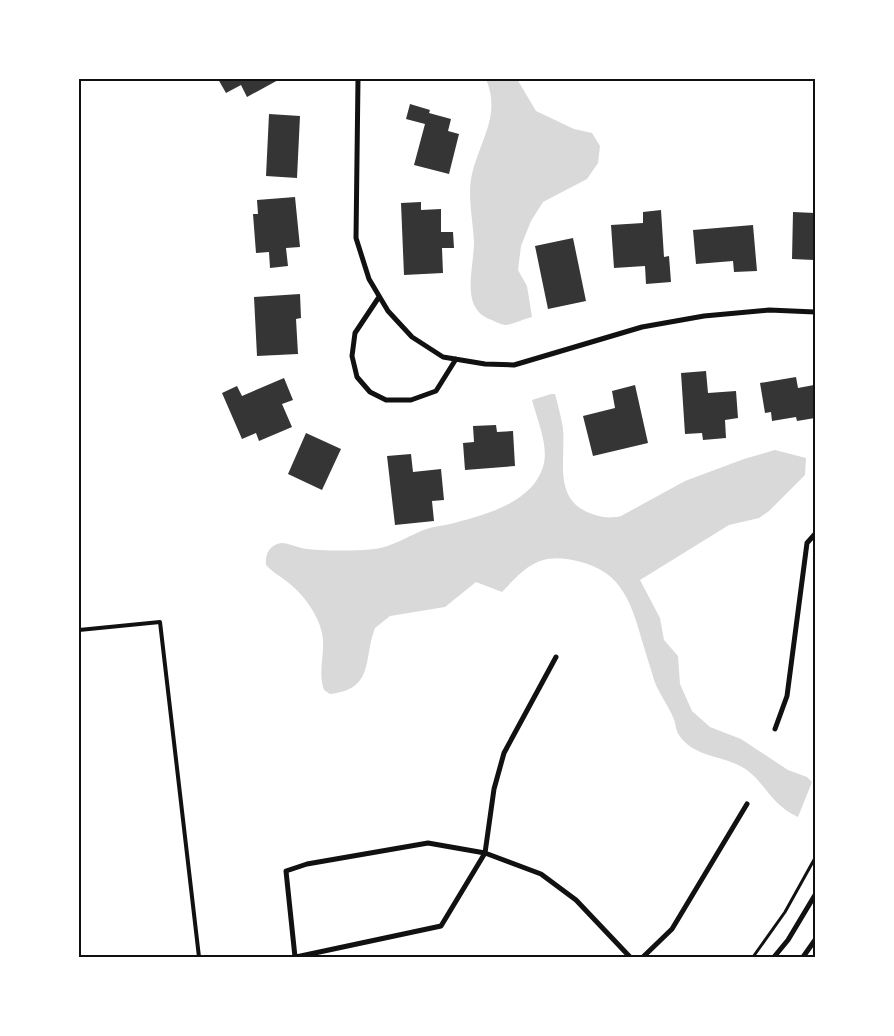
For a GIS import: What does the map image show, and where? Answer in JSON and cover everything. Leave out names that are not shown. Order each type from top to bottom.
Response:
[{"type":"street","points":[[358,79],[356,238],[368,279],[388,311],[412,337],[443,357],[484,364],[514,364],[642,327],[696,318],[769,310],[815,312]]},
{"type":"street","points":[[380,297],[355,333],[352,356],[357,377],[370,392],[386,400],[410,400],[436,391],[456,359]]},
{"type":"street","points":[[776,729],[787,696],[807,543],[815,534]]},
{"type":"street","points":[[556,657],[504,753],[494,789],[485,853],[441,926],[296,957],[286,871],[307,864],[428,842],[485,853],[541,874],[576,900],[630,957]]},
{"type":"street","points":[[642,957],[672,929],[747,804]]},
{"type":"street","points":[[774,957],[788,940],[815,896]]},
{"type":"street","points":[[803,957],[815,940]]},
{"type":"lane","points":[[79,630],[160,622],[199,957]]},
{"type":"path","points":[[753,957],[785,912],[815,858]]},
{"type":"shaded area","points":[[486,79],[517,79],[536,111],[574,129],[592,133],[600,146],[598,163],[587,179],[543,202],[531,221],[521,246],[518,270],[527,286],[532,317],[506,325],[482,315],[475,307],[471,287],[474,242],[470,199],[471,182],[491,115],[490,92]]},
{"type":"shaded area","points":[[555,394],[563,428],[563,475],[569,496],[576,505],[587,512],[600,516],[621,516],[685,481],[744,459],[775,450],[806,458],[805,475],[769,511],[759,518],[729,525],[640,580],[660,618],[664,640],[678,656],[680,684],[692,711],[710,727],[741,739],[788,770],[807,777],[812,782],[798,817],[788,812],[773,799],[750,772],[734,763],[700,752],[685,742],[678,733],[673,717],[656,685],[635,618],[624,592],[606,573],[577,561],[564,559],[543,560],[518,575],[502,592],[476,582],[445,607],[390,616],[375,628],[365,671],[361,679],[354,686],[344,691],[330,694],[324,690],[321,671],[323,640],[320,624],[312,609],[301,595],[266,565],[267,554],[271,548],[281,543],[315,550],[381,548],[424,530],[492,511],[519,498],[539,477],[545,456],[545,448],[532,400]]},
{"type":"building","points":[[218,79],[280,79],[247,97],[241,85],[226,93]]},
{"type":"building","points":[[410,104],[430,110],[429,113],[451,119],[448,131],[459,134],[449,174],[414,165],[425,124],[406,119]]},
{"type":"building","points":[[269,114],[300,116],[297,178],[266,176]]},
{"type":"building","points":[[295,197],[300,247],[286,248],[288,266],[270,268],[269,252],[256,253],[253,214],[258,214],[257,200]]},
{"type":"building","points":[[421,202],[421,210],[441,209],[441,232],[453,232],[454,248],[442,248],[443,273],[404,275],[401,203]]},
{"type":"building","points":[[661,210],[664,257],[669,256],[671,282],[646,284],[645,266],[614,268],[611,225],[643,223],[643,212]]},
{"type":"building","points":[[793,212],[815,213],[814,260],[792,259]]},
{"type":"building","points":[[753,225],[757,271],[734,272],[733,261],[696,264],[693,230]]},
{"type":"building","points":[[573,238],[586,301],[548,309],[535,246]]},
{"type":"building","points":[[300,294],[301,318],[296,319],[298,354],[257,356],[254,297]]},
{"type":"building","points":[[706,371],[708,393],[736,391],[738,418],[725,420],[726,438],[703,440],[702,433],[685,434],[681,373]]},
{"type":"building","points":[[796,377],[798,388],[814,385],[813,377],[815,377],[815,418],[797,421],[796,417],[772,421],[771,412],[765,413],[760,383]]},
{"type":"building","points":[[284,378],[293,400],[282,404],[292,427],[259,441],[256,433],[242,439],[222,393],[237,386],[242,396]]},
{"type":"building","points":[[635,385],[648,443],[593,456],[583,416],[615,408],[612,391]]},
{"type":"building","points":[[496,425],[497,432],[513,431],[515,466],[465,470],[463,443],[474,442],[473,426]]},
{"type":"building","points":[[306,433],[341,449],[322,490],[288,474]]},
{"type":"building","points":[[411,454],[413,472],[441,469],[444,500],[432,501],[434,521],[395,525],[387,456]]}]
